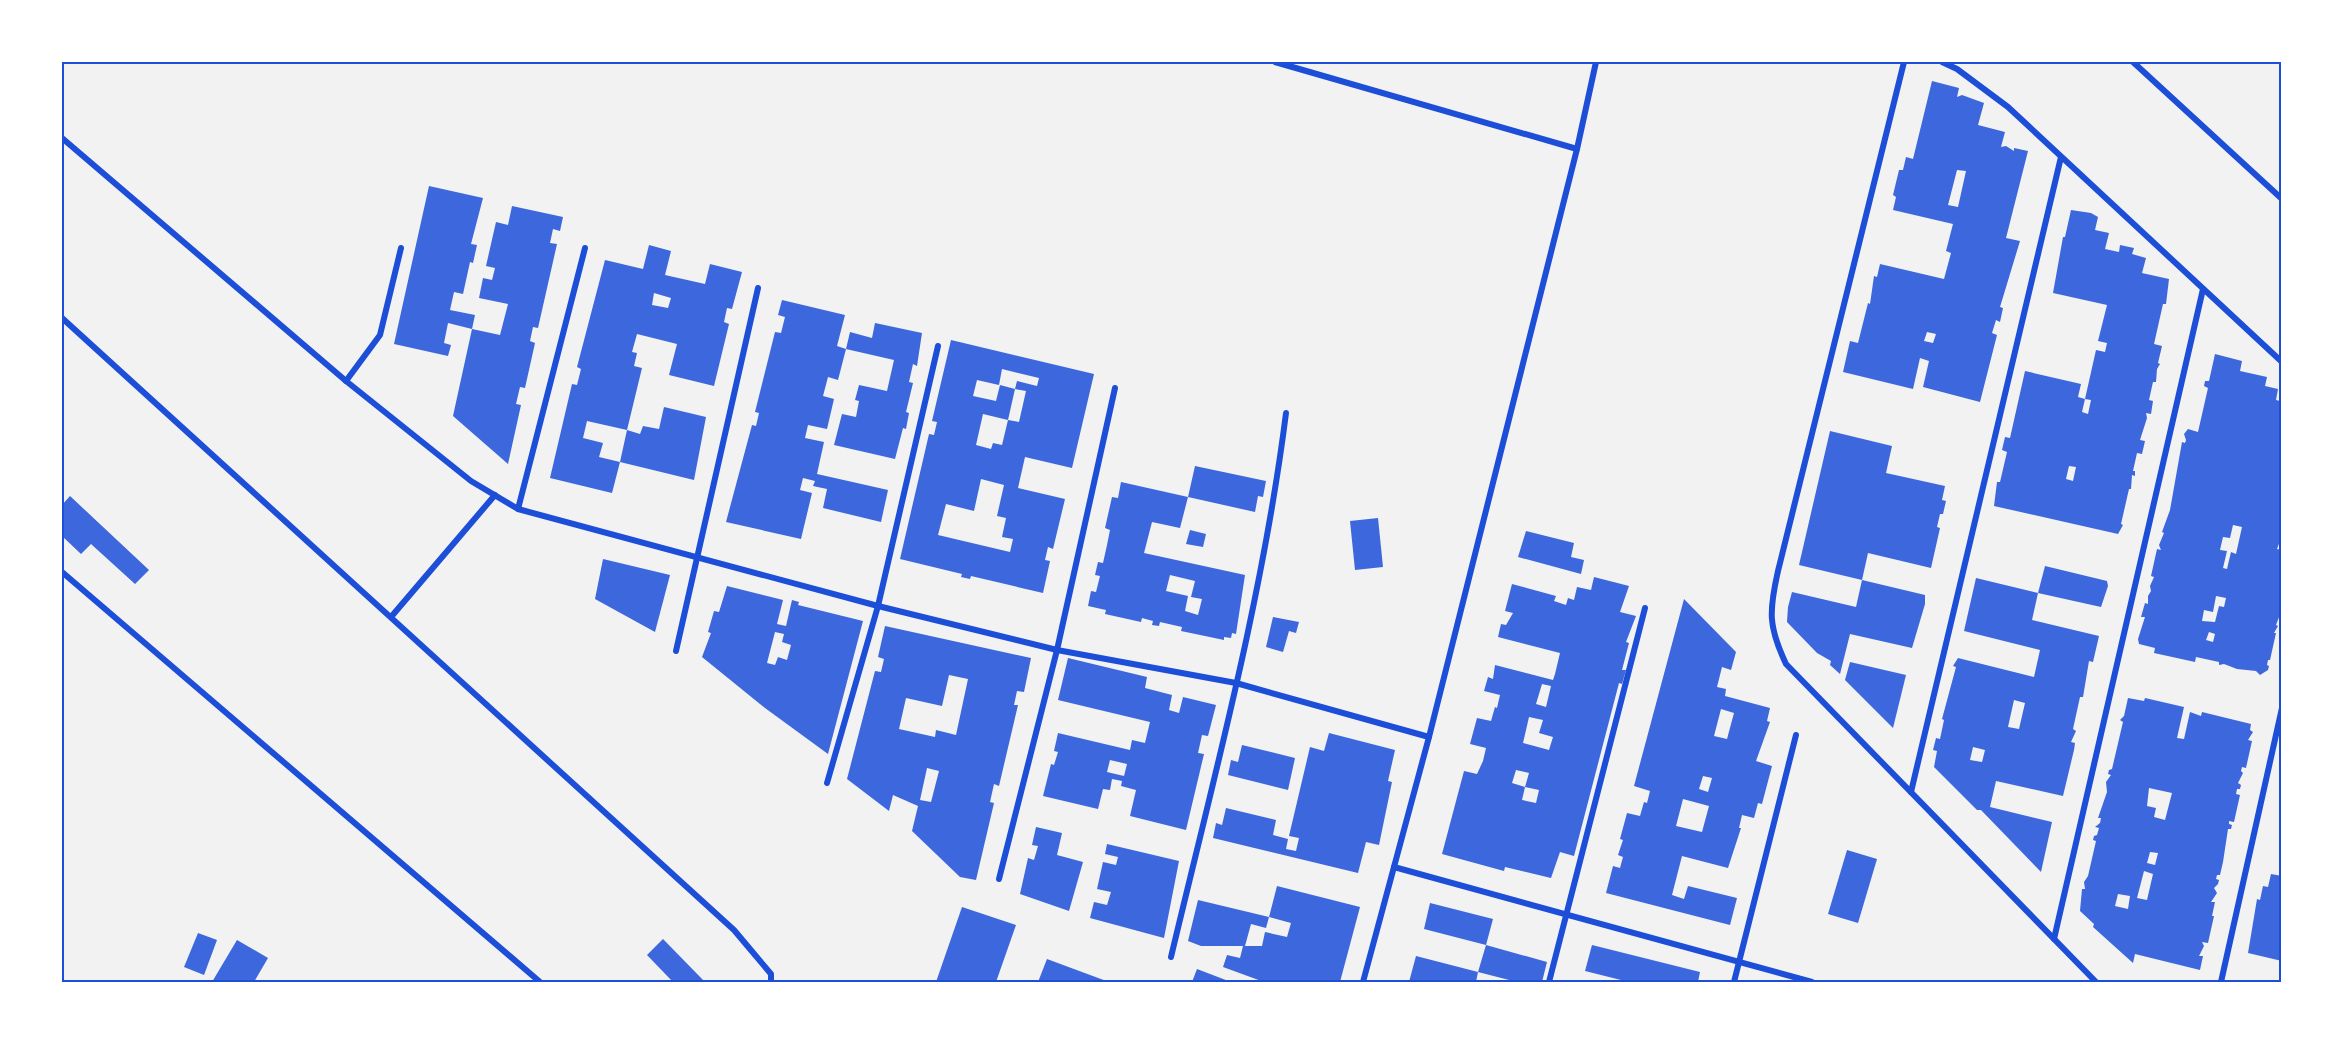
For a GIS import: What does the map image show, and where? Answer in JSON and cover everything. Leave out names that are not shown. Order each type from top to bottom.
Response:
[{"type":"street","points":[[1275,62],[1577,149]]},
{"type":"street","points":[[1363,982],[1429,737],[1577,149],[1596,62]]},
{"type":"street","points":[[1904,62],[1771,603],[1772,636],[1786,664],[2096,982]]},
{"type":"street","points":[[1942,62],[1957,69],[2008,107],[2282,362]]},
{"type":"street","points":[[2133,62],[2282,199]]},
{"type":"street","points":[[62,138],[346,381],[471,481],[518,508],[878,606],[1057,650],[1236,683],[1429,737]]},
{"type":"street","points":[[1911,792],[2061,157]]},
{"type":"street","points":[[346,381],[380,335],[401,248]]},
{"type":"street","points":[[518,508],[585,248]]},
{"type":"street","points":[[676,651],[758,288]]},
{"type":"street","points":[[2054,939],[2203,289]]},
{"type":"street","points":[[62,318],[734,930],[771,974],[771,982]]},
{"type":"street","points":[[827,783],[878,606],[938,346]]},
{"type":"street","points":[[999,879],[1057,650],[1115,388]]},
{"type":"street","points":[[1171,957],[1236,683],[1279,467],[1286,413]]},
{"type":"street","points":[[391,617],[495,495]]},
{"type":"street","points":[[62,572],[540,982]]},
{"type":"street","points":[[1549,982],[1645,608]]},
{"type":"street","points":[[2221,982],[2282,708]]},
{"type":"street","points":[[1734,982],[1796,735]]},
{"type":"street","points":[[1394,867],[1812,982]]},
{"type":"building","points":[[1932,81],[1959,88],[1957,97],[1962,95],[1984,103],[1978,125],[2005,132],[2001,147],[2006,146],[2014,151],[2014,148],[2028,151],[2006,238],[2020,241],[2000,307],[2003,308],[2000,322],[1996,320],[1992,333],[1997,335],[1980,402],[1923,387],[1929,361],[1920,358],[1913,389],[1843,372],[1850,341],[1858,343],[1868,303],[1870,304],[1874,276],[1877,277],[1880,264],[1944,279],[1951,253],[1946,251],[1953,224],[1893,210],[1896,197],[1893,195],[1899,170],[1903,170],[1906,157],[1913,159]],"holes":[[[1957,170],[1966,171],[1958,207],[1948,205]],[[1927,332],[1936,334],[1933,343],[1924,341]]]},
{"type":"building","points":[[429,186],[483,198],[471,244],[477,245],[473,263],[470,262],[463,294],[454,292],[450,310],[475,315],[472,329],[448,323],[444,343],[451,345],[448,356],[394,344]]},
{"type":"building","points":[[512,206],[563,217],[560,231],[553,229],[550,243],[557,244],[538,328],[533,327],[530,341],[535,343],[525,388],[520,387],[516,404],[521,405],[508,464],[453,416],[472,329],[500,335],[508,304],[479,298],[483,278],[492,280],[495,268],[486,266],[496,222],[508,225]]},
{"type":"building","points":[[2071,210],[2091,213],[2098,217],[2095,230],[2109,233],[2105,249],[2119,252],[2120,245],[2134,248],[2132,254],[2146,258],[2142,273],[2169,279],[2166,304],[2163,304],[2154,344],[2162,346],[2156,382],[2153,382],[2149,400],[2153,401],[2151,414],[2146,413],[2147,418],[2140,440],[2145,441],[2142,454],[2137,453],[2133,471],[2135,471],[2135,476],[2132,475],[2131,489],[2129,489],[2121,524],[2123,525],[2118,534],[1994,506],[1997,482],[2000,482],[2007,452],[2002,450],[2005,437],[2010,438],[2025,371],[2081,384],[2078,397],[2085,399],[2096,350],[2105,352],[2107,343],[2098,341],[2107,305],[2053,293],[2063,237],[2065,237]],"holes":[[[2085,399],[2091,400],[2088,414],[2082,412]],[[2069,466],[2076,467],[2073,481],[2066,479]]]},
{"type":"building","points":[[649,245],[671,251],[665,275],[705,284],[710,264],[742,272],[732,309],[727,308],[724,322],[729,324],[714,386],[669,375],[677,344],[637,334],[632,352],[637,353],[634,366],[642,368],[627,430],[587,421],[583,438],[603,443],[599,457],[620,462],[612,493],[550,478],[572,384],[577,385],[581,369],[577,367],[605,260],[643,269]],"holes":[[[654,293],[671,298],[668,308],[652,305]]]},
{"type":"building","points":[[782,300],[845,315],[837,346],[846,349],[838,380],[828,377],[823,396],[834,399],[827,429],[808,425],[805,438],[824,442],[817,474],[888,490],[881,522],[823,508],[827,489],[813,486],[815,481],[803,478],[800,490],[812,493],[801,539],[726,522],[752,425],[756,426],[759,413],[755,412],[775,332],[781,333],[785,317],[778,315]]},
{"type":"building","points":[[875,323],[922,333],[917,366],[913,364],[909,382],[913,383],[906,412],[909,413],[906,429],[903,428],[895,459],[834,445],[842,414],[856,417],[859,401],[855,400],[859,385],[887,391],[894,360],[846,349],[850,332],[872,338]]},
{"type":"building","points":[[951,340],[1094,374],[1072,468],[1025,457],[1018,488],[1065,499],[1053,549],[1048,547],[1045,560],[1050,561],[1043,593],[971,576],[970,579],[961,577],[962,574],[900,559],[929,434],[934,435],[937,422],[932,421]],"holes":[[[1002,369],[1039,378],[1037,386],[1017,381],[1015,389],[1000,385],[996,401],[973,396],[977,380],[999,385]],[[1015,389],[1026,391],[1019,422],[1008,420]],[[983,414],[1008,420],[1002,445],[993,443],[991,449],[976,445]],[[981,479],[1004,485],[997,516],[1006,518],[1002,537],[1013,539],[1010,552],[938,535],[946,504],[974,511]]]},
{"type":"building","points":[[2215,354],[2242,361],[2240,371],[2267,377],[2265,386],[2278,389],[2276,400],[2280,401],[2282,398],[2282,536],[2277,549],[2282,550],[2281,612],[2274,633],[2276,633],[2270,660],[2268,660],[2268,670],[2260,675],[2256,671],[2219,665],[2219,662],[2196,657],[2195,662],[2154,653],[2155,648],[2139,644],[2138,639],[2145,617],[2141,617],[2145,603],[2148,604],[2150,586],[2154,577],[2151,576],[2157,549],[2161,550],[2159,545],[2170,510],[2182,442],[2185,443],[2186,440],[2184,434],[2188,429],[2198,432],[2208,388],[2204,386],[2205,381],[2209,381]],"holes":[[[2233,525],[2242,527],[2236,554],[2231,552],[2227,569],[2223,568],[2227,551],[2220,550],[2223,537],[2230,538]],[[2216,596],[2226,598],[2224,607],[2219,606],[2215,622],[2202,621],[2204,610],[2213,612]],[[2209,632],[2215,634],[2213,642],[2206,640]]]},
{"type":"building","points":[[664,407],[706,417],[694,480],[620,462],[627,430],[640,434],[643,426],[659,429]]},
{"type":"building","points":[[1830,431],[1892,446],[1886,473],[1945,486],[1942,500],[1946,501],[1937,527],[1940,528],[1931,568],[1868,553],[1862,580],[1799,565]]},
{"type":"building","points":[[1195,466],[1266,481],[1263,497],[1258,496],[1255,512],[1188,497]]},
{"type":"building","points":[[1121,482],[1188,497],[1180,528],[1152,522],[1144,553],[1245,575],[1236,634],[1232,633],[1231,638],[1224,637],[1224,640],[1181,631],[1182,627],[1160,622],[1159,626],[1152,625],[1153,621],[1142,618],[1141,622],[1105,614],[1106,610],[1088,606],[1091,591],[1096,592],[1100,576],[1095,575],[1098,562],[1103,563],[1107,545],[1110,530],[1105,528],[1112,497],[1118,498]],"holes":[[[1170,575],[1195,581],[1191,597],[1202,599],[1198,615],[1185,611],[1188,596],[1166,591]]]},
{"type":"building","points":[[70,496],[149,570],[135,584],[91,544],[81,554],[62,536],[62,505]]},
{"type":"building","points":[[1378,518],[1383,567],[1355,570],[1350,521]]},
{"type":"building","points":[[1190,530],[1206,534],[1203,547],[1186,544]]},
{"type":"building","points":[[1526,531],[1574,543],[1571,557],[1584,560],[1581,574],[1518,557]]},
{"type":"building","points":[[603,559],[670,575],[655,632],[595,599]]},
{"type":"building","points":[[2045,566],[2107,581],[2108,586],[2101,607],[2038,593]]},
{"type":"building","points":[[1594,577],[1629,586],[1620,612],[1636,616],[1626,642],[1629,643],[1622,670],[1626,670],[1622,684],[1619,683],[1574,856],[1560,852],[1551,878],[1505,867],[1504,871],[1442,854],[1464,771],[1477,774],[1483,761],[1486,748],[1470,744],[1477,718],[1491,721],[1495,707],[1497,708],[1500,695],[1484,691],[1488,677],[1493,679],[1495,665],[1553,680],[1555,674],[1560,653],[1498,637],[1501,624],[1506,625],[1513,613],[1505,611],[1512,584],[1556,596],[1554,601],[1566,605],[1568,598],[1574,600],[1577,587],[1591,590]],"holes":[[[1542,684],[1551,686],[1546,707],[1536,704]],[[1529,717],[1543,720],[1539,733],[1553,737],[1549,750],[1523,743]],[[1516,770],[1529,773],[1525,787],[1512,783]],[[1525,787],[1539,790],[1536,803],[1522,800]]]},
{"type":"building","points":[[1976,578],[2038,593],[2032,620],[2099,636],[2093,662],[2089,661],[2083,697],[2080,697],[2073,729],[2076,731],[2071,742],[2075,743],[2074,750],[2063,796],[1996,781],[1990,807],[2052,822],[2041,872],[1981,810],[1977,810],[1934,767],[1937,751],[1933,750],[1936,738],[1940,739],[1944,720],[1942,719],[1956,667],[1953,666],[1958,658],[2034,677],[2040,650],[1964,631]],"holes":[[[2014,700],[2025,703],[2019,729],[2008,727]],[[1973,747],[1985,750],[1982,762],[1970,760]]]},
{"type":"building","points":[[1862,580],[1925,595],[1925,604],[1912,648],[1850,634],[1840,674],[1830,665],[1831,661],[1817,653],[1787,622],[1788,607],[1792,592],[1856,607]]},
{"type":"building","points":[[727,586],[783,600],[777,624],[786,626],[792,600],[799,602],[798,605],[863,621],[828,754],[765,708],[702,657],[711,633],[708,632],[714,611],[719,612]],"holes":[[[775,632],[784,634],[782,642],[791,645],[787,660],[778,657],[775,665],[767,663]]]},
{"type":"building","points":[[1684,599],[1736,652],[1731,670],[1722,667],[1717,687],[1726,689],[1725,696],[1770,708],[1767,721],[1770,722],[1756,761],[1772,766],[1762,804],[1758,803],[1754,818],[1742,815],[1739,828],[1741,828],[1728,868],[1682,856],[1672,895],[1684,899],[1688,886],[1737,898],[1730,925],[1606,893],[1613,866],[1620,868],[1623,857],[1618,855],[1627,813],[1640,816],[1644,802],[1647,803],[1650,791],[1634,786]],"holes":[[[1721,709],[1734,713],[1727,739],[1714,736]],[[1703,776],[1712,778],[1708,792],[1699,789]],[[1683,799],[1709,806],[1702,832],[1676,826]]]},
{"type":"building","points":[[1273,617],[1299,622],[1296,633],[1289,631],[1283,652],[1266,647]]},
{"type":"building","points":[[885,626],[1031,658],[1024,692],[1017,691],[1014,705],[1018,705],[999,786],[994,784],[990,802],[994,803],[976,880],[960,877],[912,831],[918,806],[893,795],[889,811],[847,779],[875,671],[881,672],[884,659],[878,657]],"holes":[[[949,675],[968,679],[956,735],[936,730],[935,737],[899,729],[906,698],[942,706]],[[927,768],[939,771],[931,802],[920,800]]]},
{"type":"building","points":[[1068,658],[1147,677],[1145,688],[1172,695],[1169,710],[1179,713],[1183,697],[1216,705],[1208,736],[1202,735],[1198,753],[1204,754],[1186,830],[1130,816],[1136,790],[1121,786],[1122,781],[1112,779],[1110,790],[1103,789],[1098,809],[1043,796],[1051,764],[1054,765],[1058,752],[1054,751],[1058,733],[1130,750],[1132,740],[1145,743],[1150,722],[1058,700]],"holes":[[[1110,760],[1127,764],[1124,776],[1107,772]]]},
{"type":"building","points":[[1850,662],[1906,675],[1893,728],[1845,680]]},
{"type":"building","points":[[2128,698],[2144,701],[2145,698],[2184,707],[2177,738],[2184,739],[2190,712],[2201,716],[2202,712],[2251,724],[2250,730],[2253,732],[2248,740],[2252,741],[2246,768],[2242,767],[2243,773],[2238,783],[2241,785],[2236,794],[2240,795],[2234,822],[2229,821],[2232,825],[2231,829],[2228,829],[2220,875],[2217,875],[2216,879],[2219,880],[2218,884],[2214,888],[2217,893],[2211,902],[2215,902],[2212,916],[2214,916],[2208,943],[2202,942],[2204,946],[2199,956],[2203,956],[2200,970],[2135,954],[2133,963],[2093,927],[2094,924],[2080,911],[2082,889],[2085,889],[2084,882],[2088,876],[2096,841],[2093,840],[2099,828],[2095,827],[2100,823],[2101,818],[2098,818],[2107,792],[2106,782],[2111,775],[2108,774],[2112,769],[2123,722],[2120,720],[2124,716]],"holes":[[[2149,788],[2172,793],[2165,820],[2154,817],[2156,808],[2147,806]],[[2150,852],[2158,853],[2155,865],[2147,863]],[[2144,871],[2153,874],[2147,900],[2137,898]],[[2118,894],[2130,896],[2128,909],[2115,906]]]},
{"type":"building","points":[[1329,733],[1395,750],[1388,781],[1392,782],[1379,845],[1366,842],[1358,873],[1213,838],[1216,823],[1222,825],[1226,808],[1276,820],[1273,835],[1288,839],[1286,849],[1296,851],[1299,838],[1289,836],[1310,747],[1324,751]]},
{"type":"building","points":[[1242,745],[1295,758],[1288,790],[1228,775],[1231,760],[1238,762]]},
{"type":"building","points":[[1036,827],[1062,833],[1057,855],[1083,862],[1069,911],[1020,894],[1028,858],[1034,860],[1038,846],[1032,845]]},
{"type":"building","points":[[1107,844],[1179,861],[1164,938],[1090,918],[1094,902],[1107,905],[1111,892],[1097,889],[1103,862],[1116,865],[1118,857],[1105,854]]},
{"type":"building","points":[[1847,850],[1877,859],[1858,923],[1828,914]]},
{"type":"building","points":[[2271,874],[2282,876],[2282,961],[2248,953],[2257,899],[2260,900],[2263,886],[2268,887]]},
{"type":"building","points":[[1277,886],[1360,907],[1340,982],[1264,982],[1223,967],[1227,955],[1240,958],[1243,946],[1201,946],[1188,941],[1198,900],[1269,917]],"holes":[[[1269,917],[1291,923],[1287,937],[1265,932],[1262,946],[1245,946],[1251,924],[1266,928]]]},
{"type":"building","points":[[1430,903],[1493,919],[1486,945],[1424,929]]},
{"type":"building","points":[[962,907],[1016,925],[996,982],[936,982]]},
{"type":"building","points":[[198,933],[217,940],[204,975],[184,967]]},
{"type":"building","points":[[663,939],[705,982],[673,982],[647,955]]},
{"type":"building","points":[[237,940],[268,958],[254,982],[212,982]]},
{"type":"building","points":[[1486,945],[1547,962],[1542,982],[1517,982],[1478,972]]},
{"type":"building","points":[[1592,945],[1700,972],[1698,982],[1629,982],[1585,971]]},
{"type":"building","points":[[1416,956],[1478,972],[1476,982],[1409,982]]},
{"type":"building","points":[[1047,959],[1109,982],[1038,982]]},
{"type":"building","points":[[1197,969],[1231,982],[1192,982]]}]
